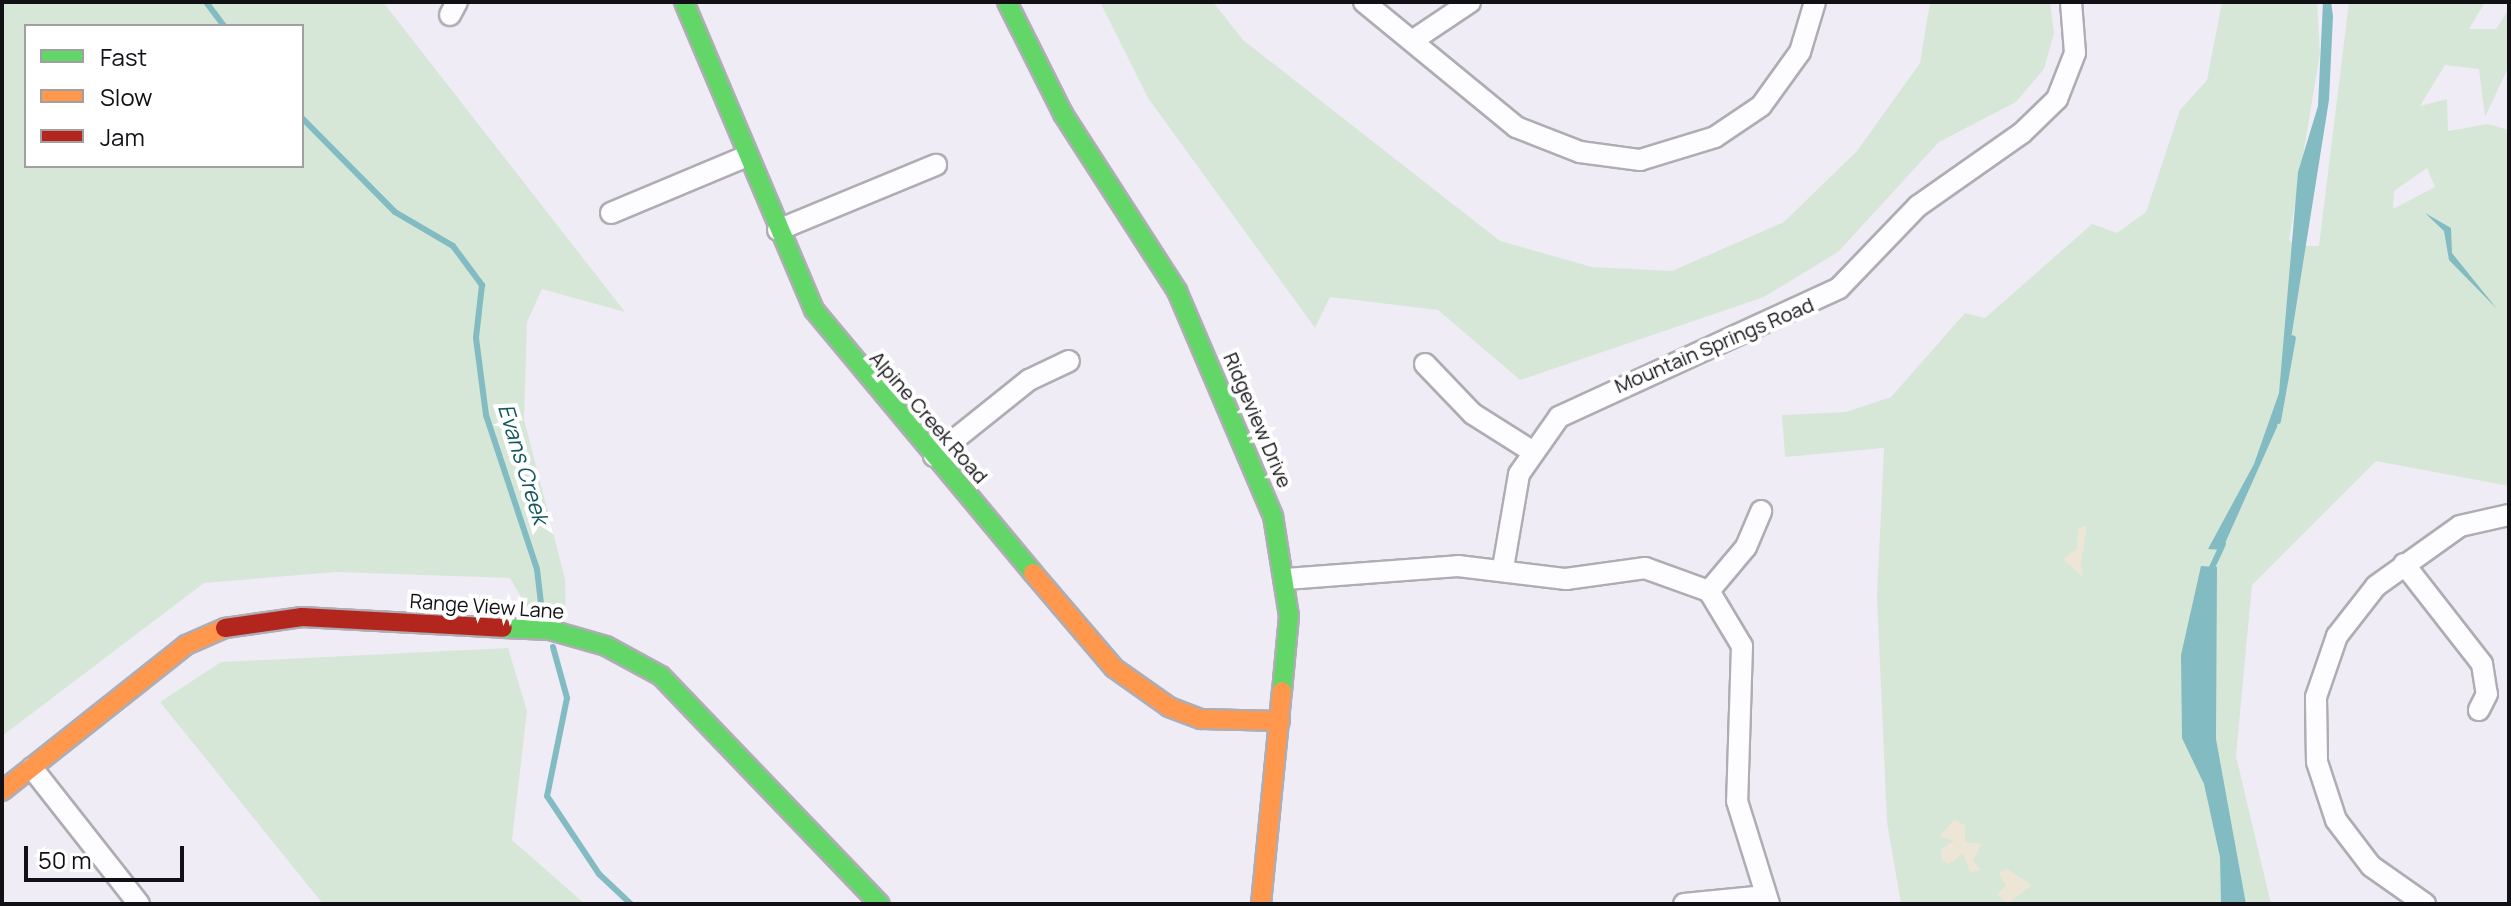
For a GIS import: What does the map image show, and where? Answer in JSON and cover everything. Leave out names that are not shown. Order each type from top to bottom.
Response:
[{"type":"street","name":"Alpine Creek Road","points":[[686,2],[778,230],[822,325],[1139,688],[1201,719],[1280,721]]},
{"type":"street","name":"Ridgeview Drive","points":[[1007,2],[1063,114],[1177,291],[1264,486],[1286,579],[1280,721],[1261,904]]},
{"type":"street","points":[[1364,2],[1516,127],[1580,152],[1640,160],[1715,137],[1761,106],[1800,52],[1815,2]]},
{"type":"street","points":[[1412,41],[1470,2]]},
{"type":"street","name":"Mountain Springs Road","points":[[1503,568],[1512,500],[1530,450],[1581,402],[1839,288],[1918,206],[2022,133],[2057,99],[2075,53],[2071,2]]},
{"type":"street","points":[[611,213],[747,156]]},
{"type":"street","points":[[778,230],[936,165]]},
{"type":"street","points":[[934,456],[1029,380],[1069,361]]},
{"type":"street","points":[[1425,364],[1473,414],[1530,450]]},
{"type":"street","points":[[1709,591],[1746,547],[1761,511]]},
{"type":"street","points":[[2425,904],[2371,866],[2344,832],[2324,792],[2314,731],[2337,636],[2404,564],[2460,526],[2509,515]]},
{"type":"street","points":[[2404,564],[2482,664],[2487,694],[2479,710]]},
{"type":"street","points":[[1286,579],[1503,568],[1566,579],[1645,568],[1709,591],[1742,646],[1737,801],[1767,900],[1684,904]]},
{"type":"street","name":"Range View Lane","points":[[2,791],[186,645],[223,628],[288,617],[550,630],[606,646],[661,676],[880,904]]},
{"type":"street","points":[[32,768],[139,904]]},
{"type":"green space","points":[[2,2],[383,2],[625,312],[542,289],[527,322],[524,419],[565,579],[566,613],[529,611],[510,578],[336,572],[204,583],[2,736]]},
{"type":"green space","points":[[1100,2],[1213,2],[1243,40],[1500,241],[1592,267],[1672,271],[1784,222],[1857,151],[1920,63],[1930,2],[2050,2],[2054,33],[2044,69],[2016,102],[1939,142],[1838,252],[1764,297],[1520,380],[1438,310],[1330,297],[1315,328],[1148,98]]},
{"type":"green space","points":[[2222,2],[2317,2],[2320,53],[2289,240],[2298,246],[2319,246],[2349,2],[2485,2],[2469,29],[2496,29],[2509,9],[2509,66],[2485,117],[2479,69],[2445,65],[2420,106],[2447,99],[2448,131],[2488,124],[2509,130],[2509,486],[2376,461],[2252,585],[2236,756],[2271,904],[1901,904],[1887,822],[1877,597],[1884,448],[1785,457],[1782,415],[1846,412],[1891,397],[1965,313],[1985,318],[2092,224],[2117,233],[2146,212],[2180,110],[2207,80]],"holes":[[[2427,168],[2435,187],[2393,209],[2394,191]]]},
{"type":"green space","points":[[508,648],[527,711],[512,840],[585,904],[323,904],[160,702],[221,662]]},
{"type":"sand","points":[[2087,525],[2081,562],[2083,577],[2063,559],[2077,549],[2078,529]]},
{"type":"sand","points":[[1954,820],[1965,825],[1965,842],[1981,844],[1973,861],[1981,870],[1970,872],[1963,853],[1949,864],[1942,860],[1941,849],[1954,841],[1940,836]]},
{"type":"sand","points":[[2007,869],[2032,885],[2008,903],[1997,894],[2006,886],[1999,873]]},
{"type":"water","points":[[2323,2],[2331,2],[2333,16],[2329,100],[2277,427],[2222,550],[2208,549],[2254,464],[2279,393],[2298,172],[2318,106]]},
{"type":"water","points":[[2425,213],[2451,228],[2452,253],[2497,309],[2449,260],[2444,231]]},
{"type":"water","points":[[2201,566],[2217,567],[2216,739],[2246,904],[2221,904],[2220,857],[2204,784],[2182,738],[2181,655]]},
{"type":"waterway","name":"Evans Creek","points":[[206,2],[222,24]]},
{"type":"waterway","name":"Evans Creek","points":[[304,120],[395,212],[453,246],[482,285],[476,338],[486,415],[537,569],[542,612]]},
{"type":"waterway","points":[[2278,421],[2293,338]]},
{"type":"waterway","points":[[2209,574],[2223,544]]},
{"type":"waterway","name":"Evans Creek","points":[[553,647],[567,698],[547,796],[599,874],[631,904]]},
{"type":"traffic: fast","points":[[684,2],[814,310],[1033,573]]},
{"type":"traffic: fast","points":[[1007,2],[1063,114],[1177,291],[1273,516],[1289,616],[1282,691]]},
{"type":"traffic: fast","points":[[503,628],[550,630],[606,646],[661,676],[880,904]]},
{"type":"traffic: slow","points":[[1033,573],[1114,668],[1169,707],[1201,719],[1280,721]]},
{"type":"traffic: slow","points":[[2,791],[186,645],[225,628]]},
{"type":"traffic: slow","points":[[1261,904],[1282,691]]},
{"type":"traffic: jam","points":[[225,628],[302,617],[503,628]]}]
